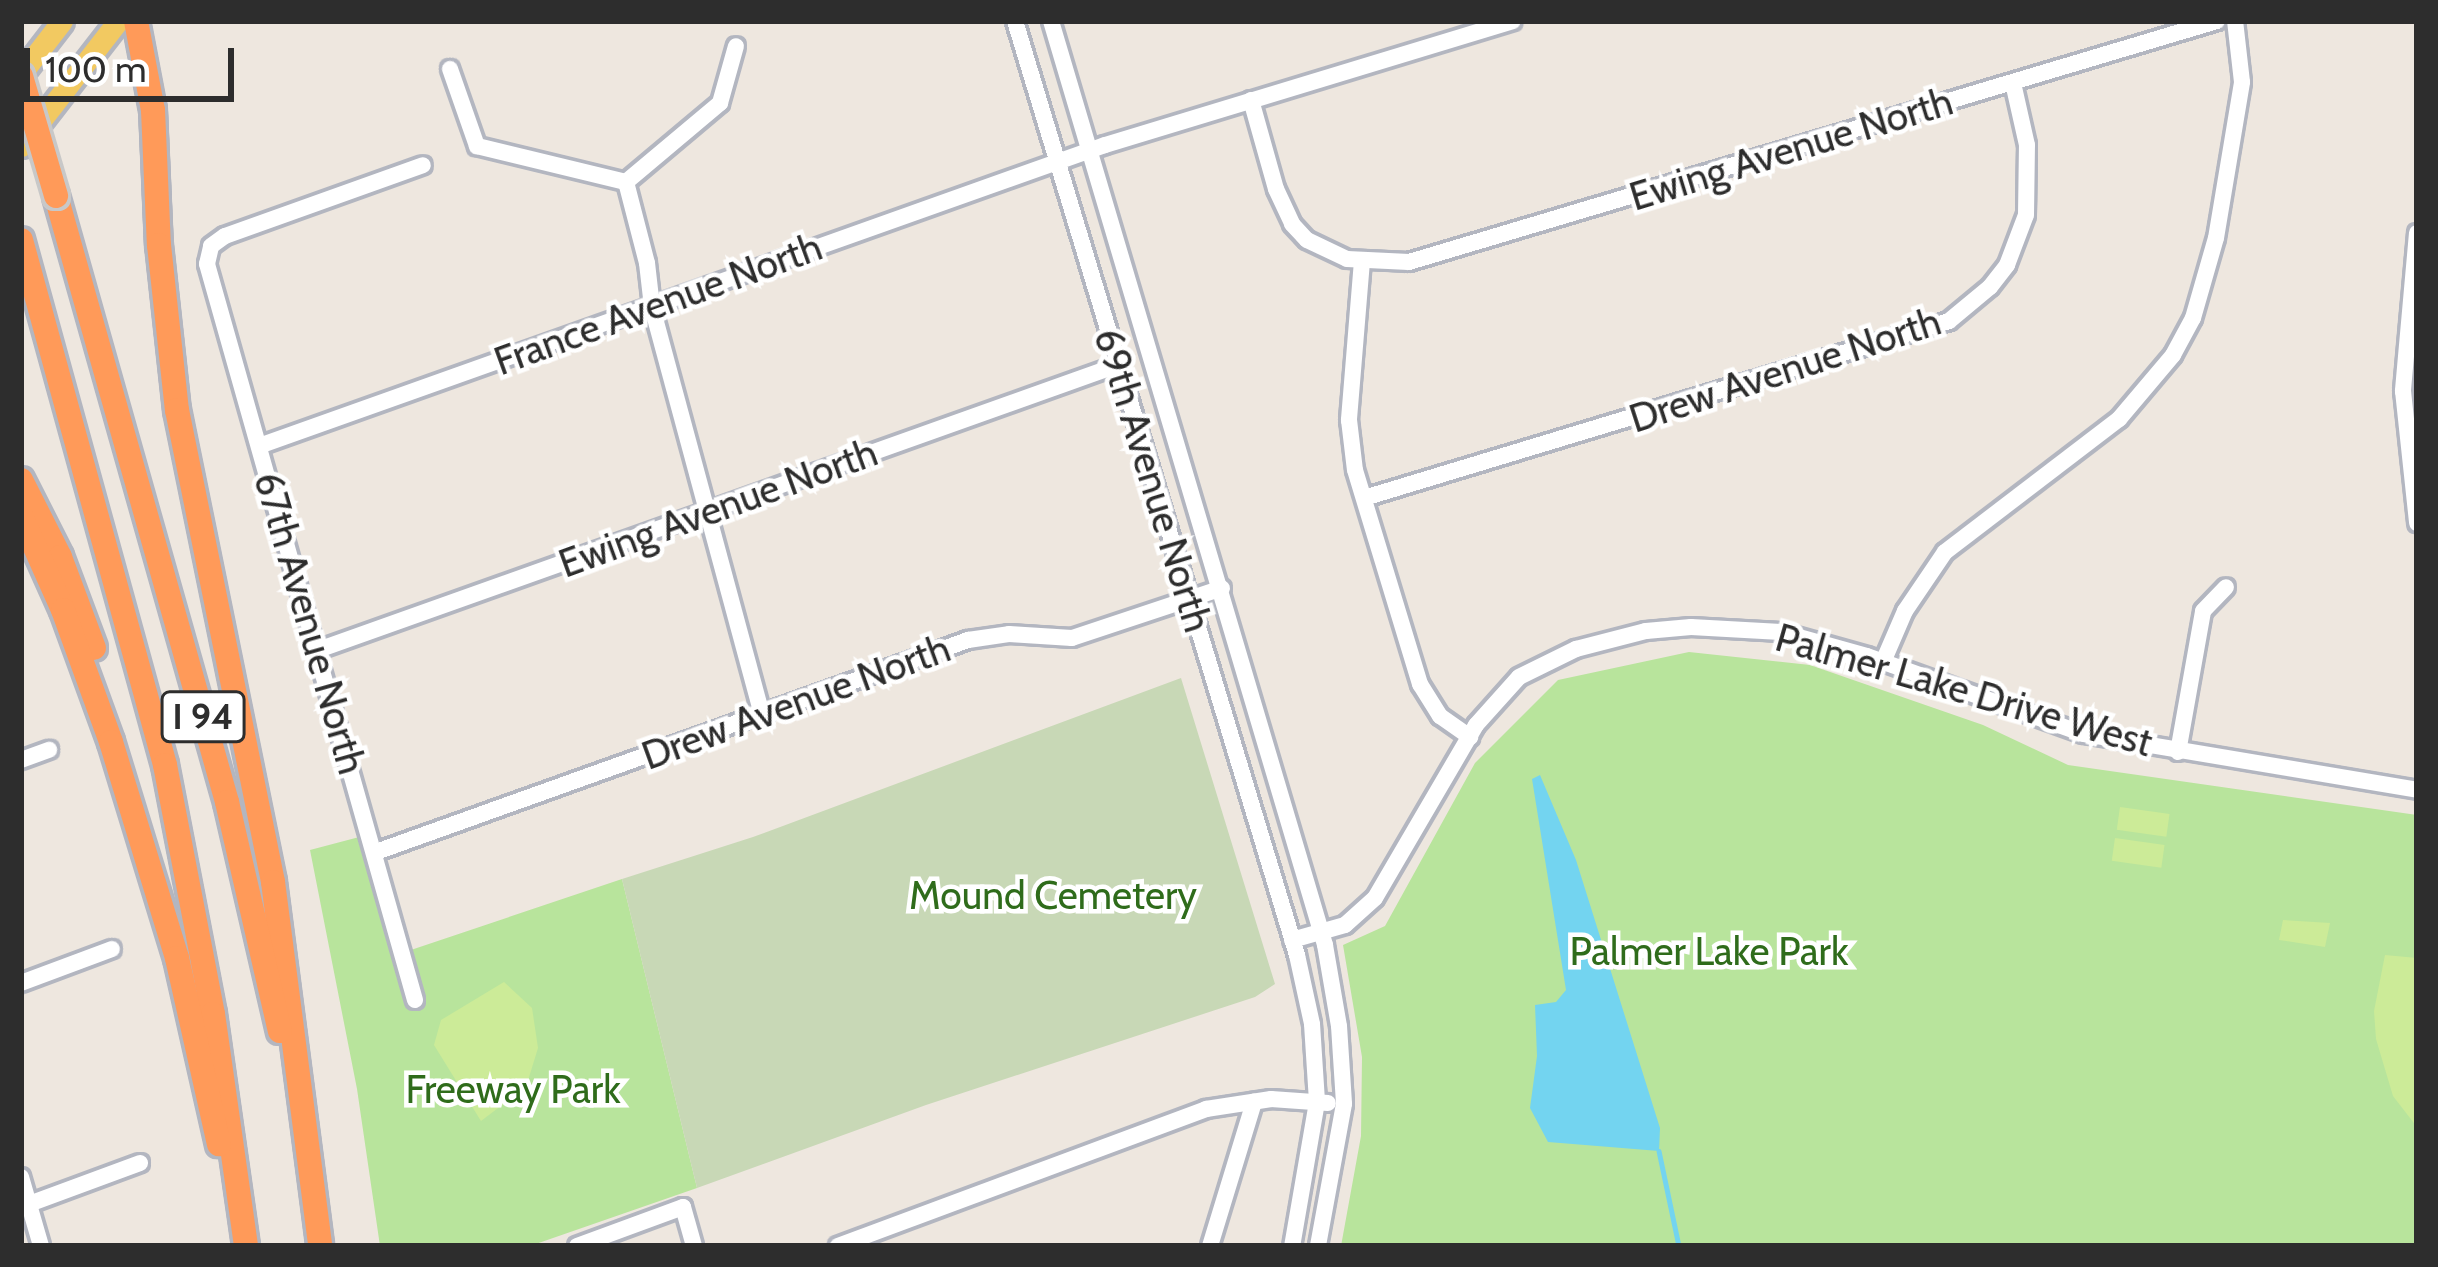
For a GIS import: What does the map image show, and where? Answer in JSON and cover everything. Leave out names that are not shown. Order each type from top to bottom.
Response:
[{"type":"highway","points":[[136,21],[153,110],[161,268],[177,410],[273,882],[318,1246]]},
{"type":"highway","name":"I 94","points":[[21,75],[248,879],[318,1246]]},
{"type":"highway","name":"I 94","points":[[21,240],[165,765],[214,1014],[243,1246]]},
{"type":"highway","points":[[21,480],[87,626],[108,696],[111,742]]},
{"type":"highway","points":[[21,515],[63,610],[111,742],[177,958],[243,1246]]},
{"type":"main road","points":[[21,75],[62,21]]},
{"type":"main road","points":[[21,146],[118,21]]},
{"type":"street","name":"69th Avenue North","points":[[1015,21],[1292,940],[1312,1024],[1317,1102],[1292,1246]]},
{"type":"street","name":"69th Avenue North","points":[[1052,21],[1222,588],[1319,932],[1339,1026],[1344,1104],[1318,1246]]},
{"type":"street","points":[[1090,150],[1513,21]]},
{"type":"street","name":"Ewing Avenue North","points":[[1362,262],[1436,255],[2217,21]]},
{"type":"street","points":[[1883,662],[1905,611],[1945,552],[2120,419],[2173,355],[2193,318],[2216,238],[2242,82],[2235,21]]},
{"type":"street","points":[[626,182],[720,103],[736,46]]},
{"type":"street","points":[[450,68],[477,146],[626,182]]},
{"type":"street","name":"Drew Avenue North","points":[[1364,498],[1949,321],[1990,287],[2007,265],[2026,215],[2027,145],[2013,83]]},
{"type":"street","points":[[1251,100],[1292,224],[1325,252],[1362,262],[1349,420],[1364,498],[1420,684],[1440,716],[1470,737]]},
{"type":"street","name":"France Avenue North","points":[[259,446],[1090,150]]},
{"type":"street","name":"67th Avenue North","points":[[415,1000],[207,264],[211,246],[423,165]]},
{"type":"street","points":[[626,182],[647,262],[652,307],[762,714]]},
{"type":"street","points":[[2417,233],[2403,391],[2417,523]]},
{"type":"street","name":"Ewing Avenue North","points":[[318,650],[1118,364]]},
{"type":"street","points":[[2178,752],[2203,611],[2226,586]]},
{"type":"street","name":"Drew Avenue North","points":[[376,852],[988,635],[1072,638],[1222,588]]},
{"type":"street","name":"Palmer Lake Drive West","points":[[1292,940],[1345,925],[1375,898],[1494,698],[1545,660],[1646,632],[1690,626],[1758,629],[1824,642],[2084,734],[2417,790]]},
{"type":"street","points":[[21,760],[49,750]]},
{"type":"street","points":[[21,983],[112,949]]},
{"type":"street","points":[[838,1246],[1206,1109],[1254,1102],[1344,1104]]},
{"type":"street","points":[[1210,1246],[1254,1102]]},
{"type":"street","points":[[25,1206],[140,1163]]},
{"type":"street","points":[[21,1177],[25,1206],[40,1246]]},
{"type":"street","points":[[577,1246],[682,1207],[694,1246]]},
{"type":"street","points":[[895,1226],[901,1246]]},
{"type":"green space","name":"Palmer Lake Park","points":[[1689,652],[1810,665],[1983,725],[2068,765],[2417,815],[2417,1246],[1341,1246],[1361,1136],[1362,1057],[1343,945],[1385,926],[1475,763],[1558,680]]},
{"type":"green space","name":"Mound Cemetery","points":[[1181,678],[1275,984],[1255,997],[926,1105],[697,1188],[622,879],[753,837]]},
{"type":"green space","points":[[2120,807],[2170,814],[2166,837],[2117,830]]},
{"type":"green space","name":"Freeway Park","points":[[363,836],[396,955],[622,879],[697,1188],[530,1246],[380,1246],[357,1089],[310,850]]},
{"type":"green space","points":[[2115,838],[2165,845],[2161,868],[2112,861]]},
{"type":"green space","points":[[2283,920],[2330,923],[2325,947],[2279,940]]},
{"type":"green space","points":[[2385,955],[2417,958],[2417,1127],[2393,1096],[2376,1039],[2374,1011]]},
{"type":"green space","points":[[504,982],[532,1008],[538,1048],[526,1087],[481,1121],[434,1045],[441,1020]]},
{"type":"water","points":[[1540,775],[1576,860],[1660,1128],[1659,1151],[1548,1142],[1530,1108],[1537,1056],[1535,1005],[1556,1002],[1566,990],[1532,779]]},
{"type":"waterway","points":[[1659,1151],[1679,1246]]}]
